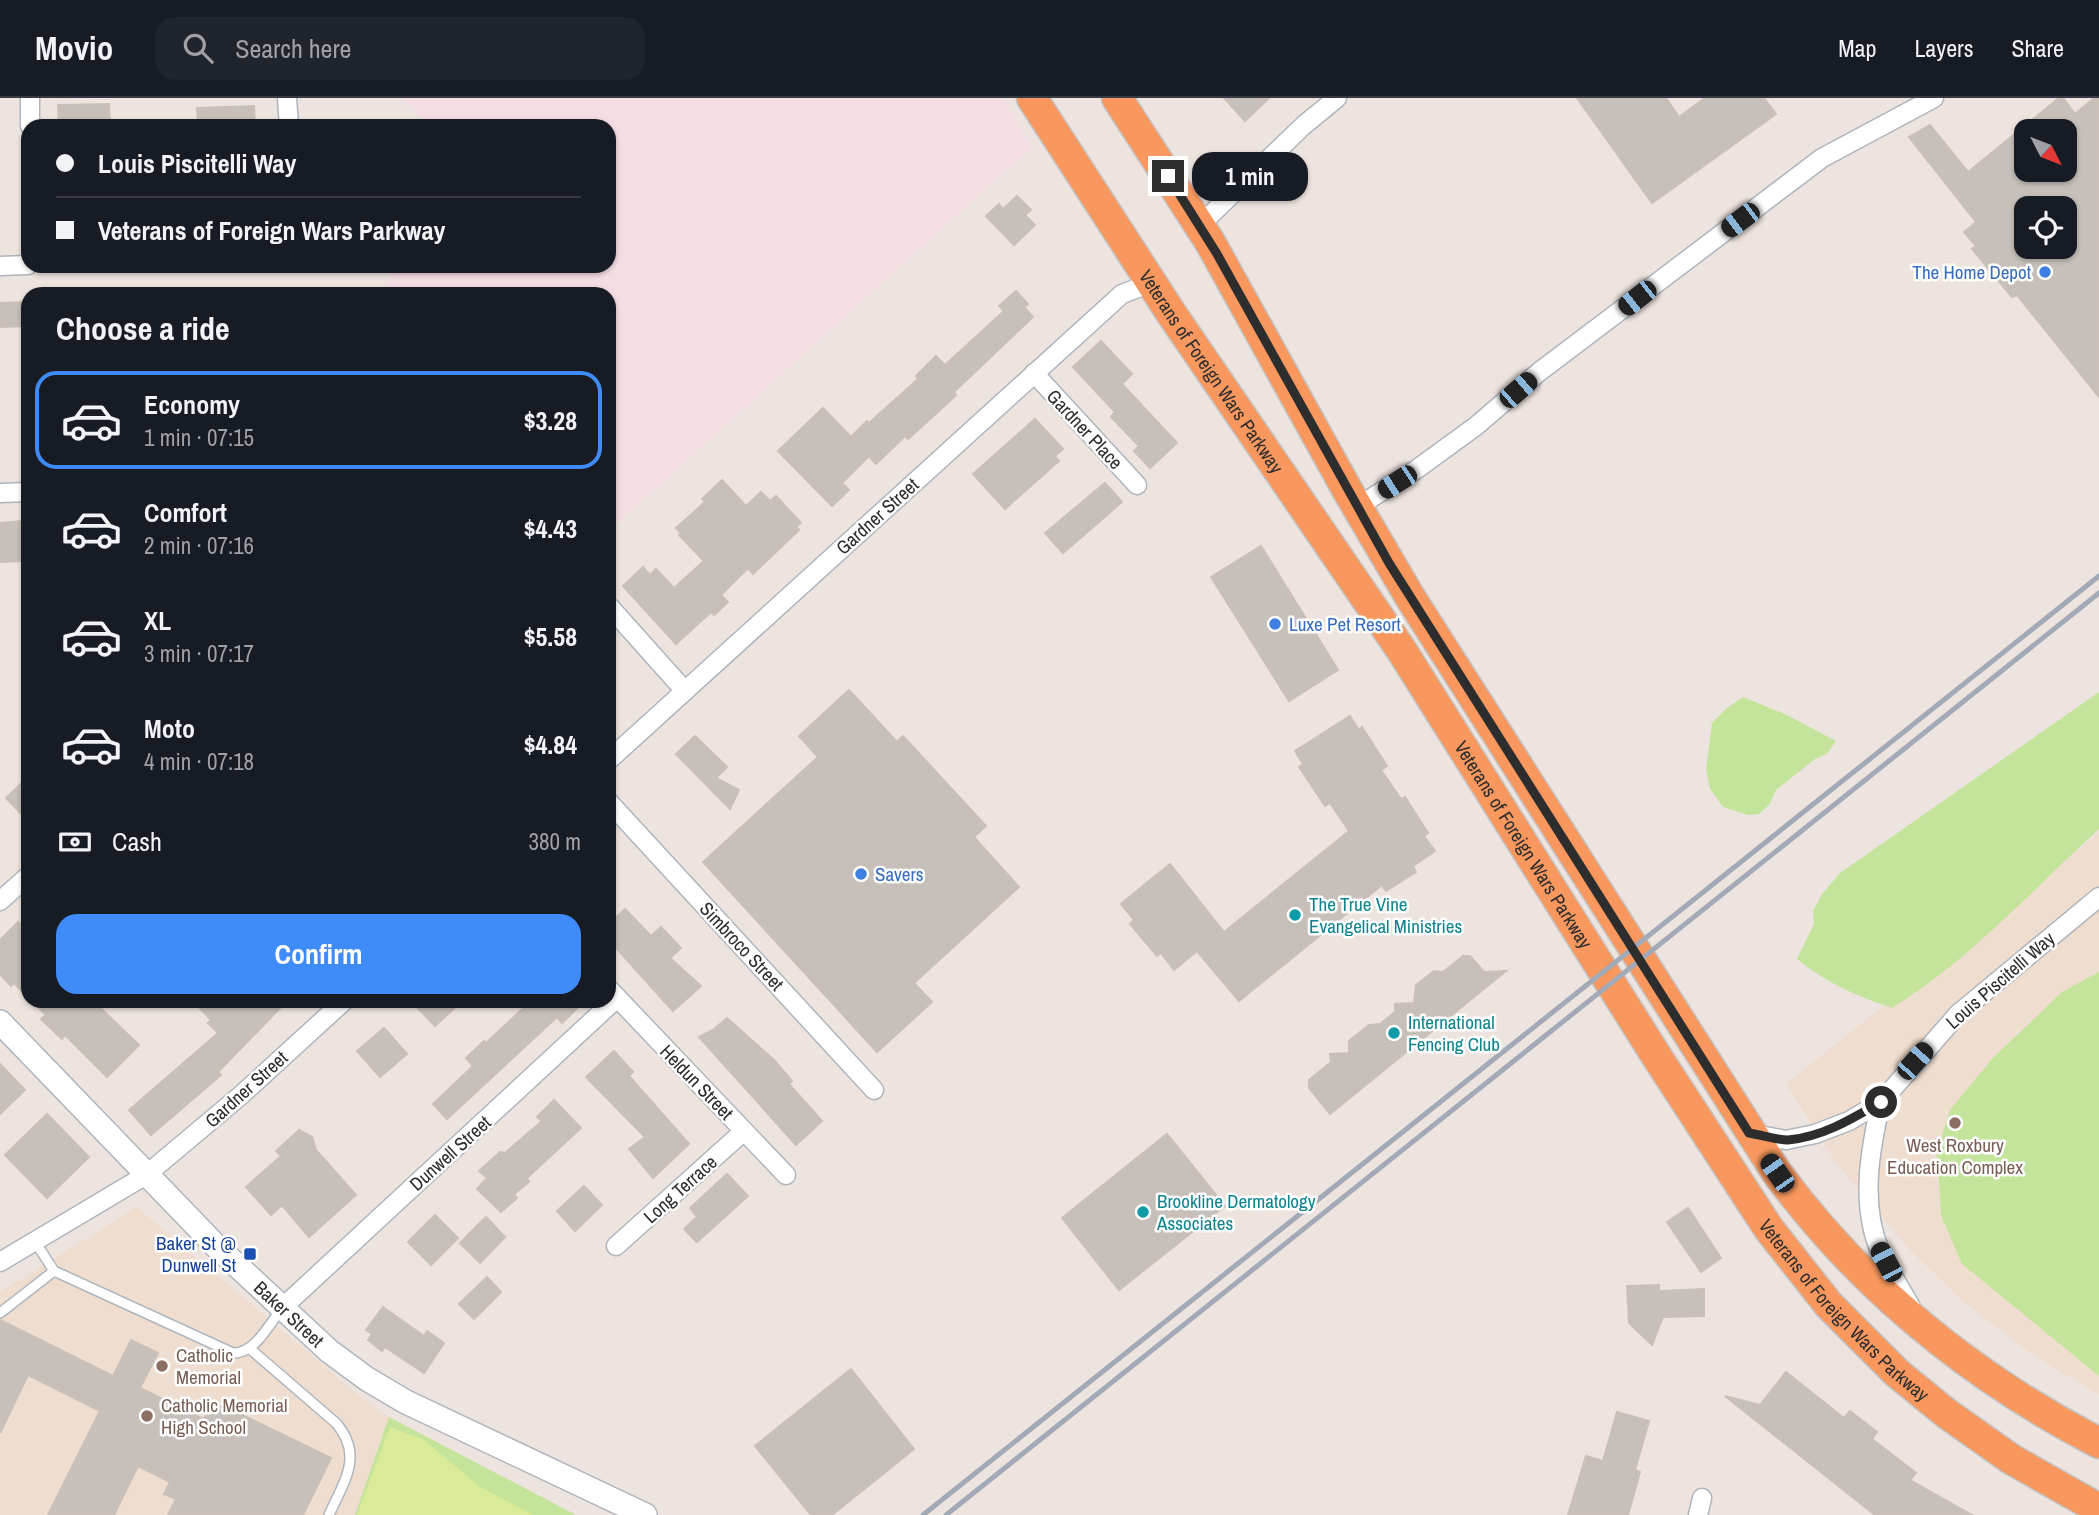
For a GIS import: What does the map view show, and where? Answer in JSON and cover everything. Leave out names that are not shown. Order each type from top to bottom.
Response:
[{"type":"highway","name":"Veterans of Foreign Wars Parkway","points":[[1032,98],[1151,283],[1402,651],[1761,1219],[1854,1331],[1913,1386],[1945,1413],[2011,1459],[2099,1508]]},
{"type":"highway","name":"Veterans of Foreign Wars Parkway","points":[[1117,98],[1200,225],[1357,507],[1431,631],[1749,1133],[1782,1180],[1830,1240],[1923,1329],[2003,1387],[2099,1443]]},
{"type":"street","points":[[30,98],[30,119]]},
{"type":"street","points":[[287,98],[288,119]]},
{"type":"street","points":[[1200,225],[1304,125],[1337,98]]},
{"type":"street","points":[[1357,507],[1417,469],[1476,426],[1539,372],[1822,158],[1934,98]]},
{"type":"street","points":[[0,266],[21,265]]},
{"type":"street","name":"Gardner Street","points":[[616,754],[1122,294],[1151,283]]},
{"type":"street","name":"Gardner Place","points":[[1034,373],[1137,485]]},
{"type":"street","points":[[0,492],[21,492]]},
{"type":"street","points":[[616,614],[685,691]]},
{"type":"street","name":"Simbroco Street","points":[[616,810],[874,1090]]},
{"type":"street","points":[[0,901],[21,882]]},
{"type":"street","name":"Louis Piscitelli Way","points":[[1749,1133],[1786,1140],[1815,1135],[1849,1121],[1881,1102],[1958,1014],[2099,897]]},
{"type":"street","name":"Heldun Street","points":[[616,996],[786,1175]]},
{"type":"street","name":"Gardner Street","points":[[0,1262],[146,1175],[240,1096],[336,1008]]},
{"type":"street","name":"Dunwell Street","points":[[282,1308],[597,1008]]},
{"type":"street","name":"Baker Street","points":[[0,1022],[216,1246],[329,1351],[367,1380],[406,1402],[645,1515]]},
{"type":"street","name":"Louis Piscitelli Way","points":[[1881,1102],[1871,1147],[1870,1209],[1879,1250],[1923,1329]]},
{"type":"street","name":"Long Terrace","points":[[616,1246],[744,1131]]},
{"type":"lane","points":[[34,1240],[54,1271],[233,1353],[241,1353],[249,1348],[282,1308]]},
{"type":"lane","points":[[0,1313],[54,1271]]},
{"type":"lane","points":[[249,1348],[345,1433],[351,1448],[351,1459],[348,1473],[329,1515]]},
{"type":"shaded area","points":[[402,98],[1003,98],[1032,147],[616,525],[616,287],[386,287],[391,273],[616,273],[616,119],[422,119]]},
{"type":"shaded area","name":"West Roxbury Education Complex","points":[[2099,833],[2099,1395],[2034,1356],[1962,1301],[1910,1250],[1836,1163],[1786,1084]]},
{"type":"shaded area","name":"Catholic Memorial","points":[[137,1207],[364,1400],[389,1417],[576,1515],[0,1515],[0,1292]]},
{"type":"green space","points":[[2099,692],[2099,829],[1974,946],[1921,989],[1892,1008],[1842,988],[1797,959],[1814,924],[1813,911],[1822,894],[1840,873]]},
{"type":"green space","points":[[1743,697],[1787,715],[1836,741],[1827,754],[1815,759],[1776,790],[1769,805],[1759,814],[1748,815],[1723,807],[1710,789],[1706,770],[1712,723]]},
{"type":"green space","points":[[2099,972],[2099,1376],[1962,1264],[1941,1215],[1937,1152],[1950,1110],[1992,1059],[2062,992]]},
{"type":"green space","points":[[389,1417],[576,1515],[355,1515]]},
{"type":"green space","points":[[390,1427],[424,1440],[479,1486],[533,1515],[357,1515]]},
{"type":"building","points":[[1224,98],[1269,98],[1245,121]]},
{"type":"building","points":[[1577,98],[1666,98],[1679,117],[1705,98],[1764,98],[1776,114],[1652,203]]},
{"type":"building","name":"The Home Depot","points":[[2059,98],[2063,98],[2075,114],[2094,98],[2099,98],[2099,397],[2017,295],[2012,297],[1972,249],[1976,246],[1964,232],[1976,222],[1909,137],[1930,125],[1968,172],[2014,135],[2014,182],[2077,182],[2077,119],[2033,119]]},
{"type":"building","points":[[109,104],[110,119],[59,119],[58,105]]},
{"type":"building","points":[[254,106],[255,119],[198,119],[197,108]]},
{"type":"building","points":[[1017,196],[1031,210],[1025,215],[1035,225],[1014,245],[986,216],[999,204],[1003,209]]},
{"type":"building","points":[[1016,291],[1028,304],[1024,307],[1033,317],[908,439],[905,436],[876,464],[869,456],[842,483],[849,490],[832,506],[778,451],[823,408],[851,437],[918,379],[916,376],[936,356],[945,365],[1004,311],[999,306]]},
{"type":"building","points":[[21,302],[21,326],[0,327],[0,303]]},
{"type":"building","points":[[1101,341],[1132,374],[1122,384],[1177,443],[1150,468],[1134,451],[1139,446],[1111,417],[1115,412],[1073,367]]},
{"type":"building","points":[[1035,419],[1063,449],[1055,456],[1059,461],[1005,509],[973,474]]},
{"type":"building","points":[[722,480],[746,506],[761,492],[770,501],[776,496],[801,523],[796,527],[799,530],[753,574],[748,568],[721,595],[728,602],[714,615],[711,612],[676,644],[623,586],[643,567],[650,575],[656,569],[674,588],[704,561],[679,535],[681,533],[676,528],[705,502],[702,499]]},
{"type":"building","points":[[1105,483],[1122,502],[1063,553],[1045,533]]},
{"type":"building","points":[[21,521],[21,561],[0,562],[0,523]]},
{"type":"building","name":"Luxe Pet Resort","points":[[1261,546],[1338,670],[1289,701],[1211,577]]},
{"type":"building","name":"Savers","points":[[849,690],[897,742],[903,736],[986,826],[974,837],[1019,887],[914,983],[932,1002],[877,1052],[703,862],[818,757],[799,736]]},
{"type":"building","points":[[1350,716],[1359,730],[1362,727],[1387,766],[1381,770],[1401,799],[1405,797],[1428,833],[1424,836],[1435,851],[1413,866],[1416,872],[1386,891],[1382,885],[1239,1001],[1197,951],[1174,970],[1161,953],[1157,956],[1130,924],[1134,920],[1121,904],[1170,864],[1224,932],[1349,831],[1330,803],[1325,806],[1299,767],[1303,764],[1295,751]]},
{"type":"building","points":[[695,736],[727,767],[716,778],[739,790],[730,809],[676,754]]},
{"type":"building","points":[[21,784],[21,814],[6,798]]},
{"type":"building","points":[[625,909],[651,936],[661,927],[681,948],[670,958],[701,986],[673,1011],[616,948],[616,917]]},
{"type":"building","points":[[18,922],[21,925],[21,990],[14,983],[11,986],[0,974],[0,940]]},
{"type":"building","name":"International Fencing Club","points":[[1463,956],[1470,956],[1484,972],[1506,971],[1330,1114],[1309,1088],[1309,1080],[1331,1062],[1330,1054],[1349,1053],[1349,1041],[1369,1025],[1380,1024],[1395,1012],[1395,1004],[1414,1003],[1416,985],[1434,971],[1443,972]]},
{"type":"building","points":[[39,1008],[100,1008],[139,1045],[107,1077],[65,1035],[62,1039],[41,1019],[46,1015]]},
{"type":"building","points":[[200,1008],[280,1008],[218,1072],[221,1075],[151,1135],[129,1110],[218,1033],[208,1023],[211,1020]]},
{"type":"building","points":[[418,1008],[454,1008],[435,1026]]},
{"type":"building","points":[[524,1008],[578,1008],[562,1023],[557,1017],[447,1119],[433,1104],[473,1066],[466,1058],[484,1041],[486,1043]]},
{"type":"building","points":[[727,1018],[774,1060],[792,1081],[789,1084],[822,1121],[796,1145],[699,1037]]},
{"type":"building","points":[[384,1028],[407,1054],[380,1077],[357,1051]]},
{"type":"building","points":[[614,1051],[633,1072],[629,1076],[689,1144],[653,1178],[629,1149],[645,1137],[586,1077]]},
{"type":"building","points":[[0,1064],[25,1090],[0,1114]]},
{"type":"building","points":[[554,1100],[581,1128],[527,1178],[529,1182],[514,1194],[517,1198],[501,1212],[477,1189],[487,1178],[479,1171],[542,1121],[537,1117]]},
{"type":"building","points":[[47,1114],[89,1157],[47,1198],[5,1155]]},
{"type":"building","points":[[299,1130],[312,1137],[316,1150],[356,1195],[309,1237],[282,1205],[271,1215],[246,1187],[281,1156],[276,1151]]},
{"type":"building","name":"Brookline Dermatology Associates","points":[[1167,1134],[1225,1206],[1119,1290],[1062,1218]]},
{"type":"building","points":[[727,1174],[748,1196],[697,1242],[684,1229],[697,1217],[690,1208]]},
{"type":"building","points":[[584,1186],[602,1205],[575,1231],[557,1211]]},
{"type":"building","points":[[1688,1208],[1721,1258],[1701,1272],[1667,1222]]},
{"type":"building","points":[[435,1215],[458,1238],[431,1265],[408,1242]]},
{"type":"building","points":[[486,1217],[505,1237],[480,1263],[460,1243]]},
{"type":"building","points":[[487,1277],[501,1292],[474,1319],[459,1304]]},
{"type":"building","points":[[1659,1285],[1659,1291],[1704,1289],[1704,1316],[1663,1317],[1652,1345],[1629,1323],[1627,1286]]},
{"type":"building","points":[[383,1307],[424,1336],[427,1331],[444,1343],[424,1373],[385,1347],[382,1351],[368,1340],[372,1334],[366,1330]]},
{"type":"building","name":"Catholic Memorial High School","points":[[0,1320],[113,1376],[131,1340],[158,1353],[140,1388],[203,1419],[216,1406],[224,1406],[331,1458],[303,1515],[168,1515],[176,1499],[164,1494],[170,1482],[138,1466],[114,1515],[48,1515],[100,1411],[28,1375],[0,1433]]},
{"type":"building","points":[[851,1369],[914,1449],[832,1515],[811,1515],[755,1446]]},
{"type":"building","points":[[1786,1372],[1844,1418],[1850,1411],[1877,1432],[1872,1439],[1916,1473],[1910,1480],[1972,1515],[1875,1515],[1725,1396],[1760,1405]]},
{"type":"building","points":[[1617,1412],[1649,1421],[1635,1470],[1640,1472],[1628,1515],[1568,1515],[1586,1456],[1603,1461]]},
{"type":"railway","points":[[923,1515],[2099,576]]},
{"type":"railway","points":[[946,1515],[2099,593]]},
{"type":"place","name":"The Home Depot","points":[[2045,272]]},
{"type":"place","name":"Luxe Pet Resort","points":[[1275,624]]},
{"type":"place","name":"Savers","points":[[861,874]]},
{"type":"place","name":"The True Vine Evangelical Ministries","points":[[1295,915]]},
{"type":"place","name":"International Fencing Club","points":[[1394,1033]]},
{"type":"place","name":"West Roxbury Education Complex","points":[[1955,1123]]},
{"type":"place","name":"Brookline Dermatology Associates","points":[[1143,1212]]},
{"type":"place","name":"Baker St @ Dunwell St","points":[[250,1254]]},
{"type":"place","name":"Catholic Memorial","points":[[162,1366]]},
{"type":"place","name":"Catholic Memorial High School","points":[[147,1416]]},
{"type":"route","points":[[1168,176],[1217,254],[1389,563],[1749,1133],[1786,1140],[1815,1135],[1849,1121],[1881,1102]]}]
